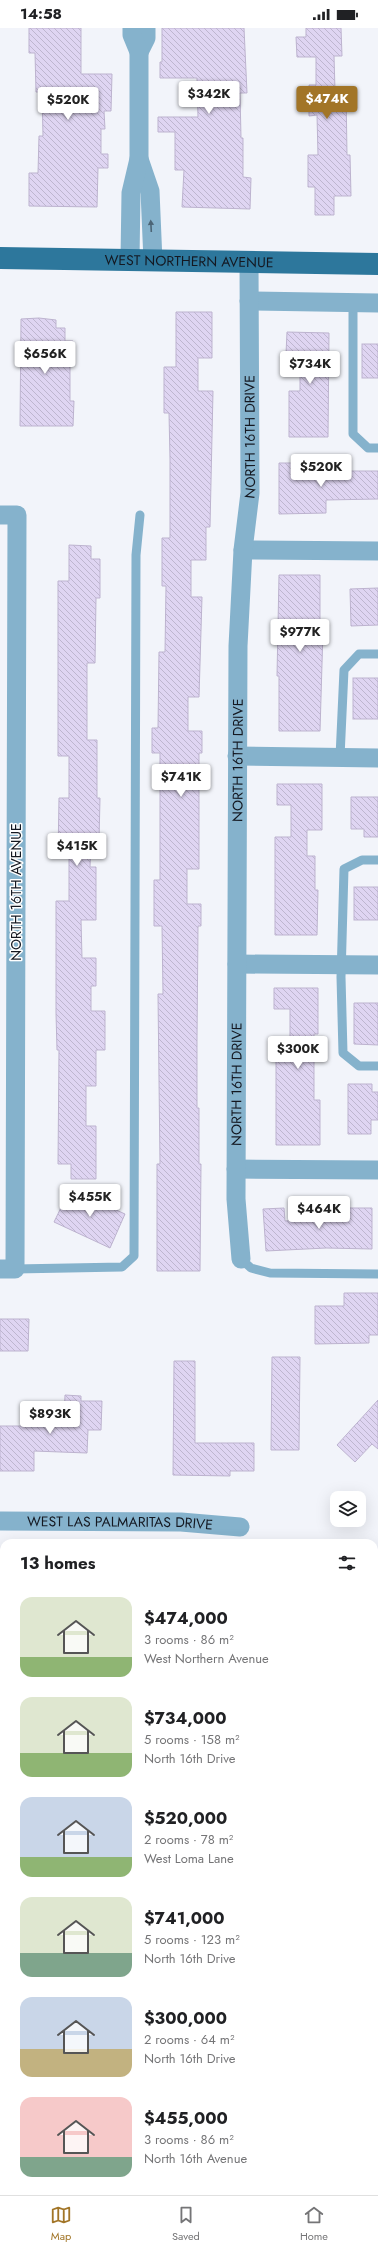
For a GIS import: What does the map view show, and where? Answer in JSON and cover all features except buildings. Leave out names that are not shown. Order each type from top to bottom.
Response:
[{"type":"main road","name":"WEST NORTHERN AVENUE","points":[[0,258],[378,264]]},
{"type":"street","points":[[130,260],[130,193],[139,159],[139,52],[132,35],[132,28]]},
{"type":"street","points":[[139,52],[146,38],[146,28]]},
{"type":"street","points":[[139,159],[150,191],[153,261]]},
{"type":"street","name":"NORTH 16TH DRIVE","points":[[241,1260],[236,1169],[237,756],[238,646],[243,550],[250,493],[249,262]]},
{"type":"street","points":[[249,301],[378,303]]},
{"type":"street","name":"NORTH 16TH AVENUE","points":[[8,515],[8,1269]]},
{"type":"street","points":[[243,550],[378,551]]},
{"type":"street","points":[[237,756],[378,758]]},
{"type":"street","points":[[237,964],[378,965]]},
{"type":"street","points":[[236,1169],[378,1170]]},
{"type":"street","name":"WEST LAS PALMARITAS DRIVE","points":[[0,1521],[181,1522],[240,1527]]},
{"type":"lane","points":[[354,302],[353,434],[368,448],[378,448]]},
{"type":"lane","points":[[8,1269],[122,1267],[134,1256],[136,563],[140,515]]},
{"type":"lane","points":[[340,757],[344,670],[359,654],[378,654]]},
{"type":"lane","points":[[378,860],[362,860],[344,869],[341,964],[343,1053],[359,1066],[378,1066]]},
{"type":"lane","points":[[241,1260],[251,1268],[270,1273],[378,1274]]}]
